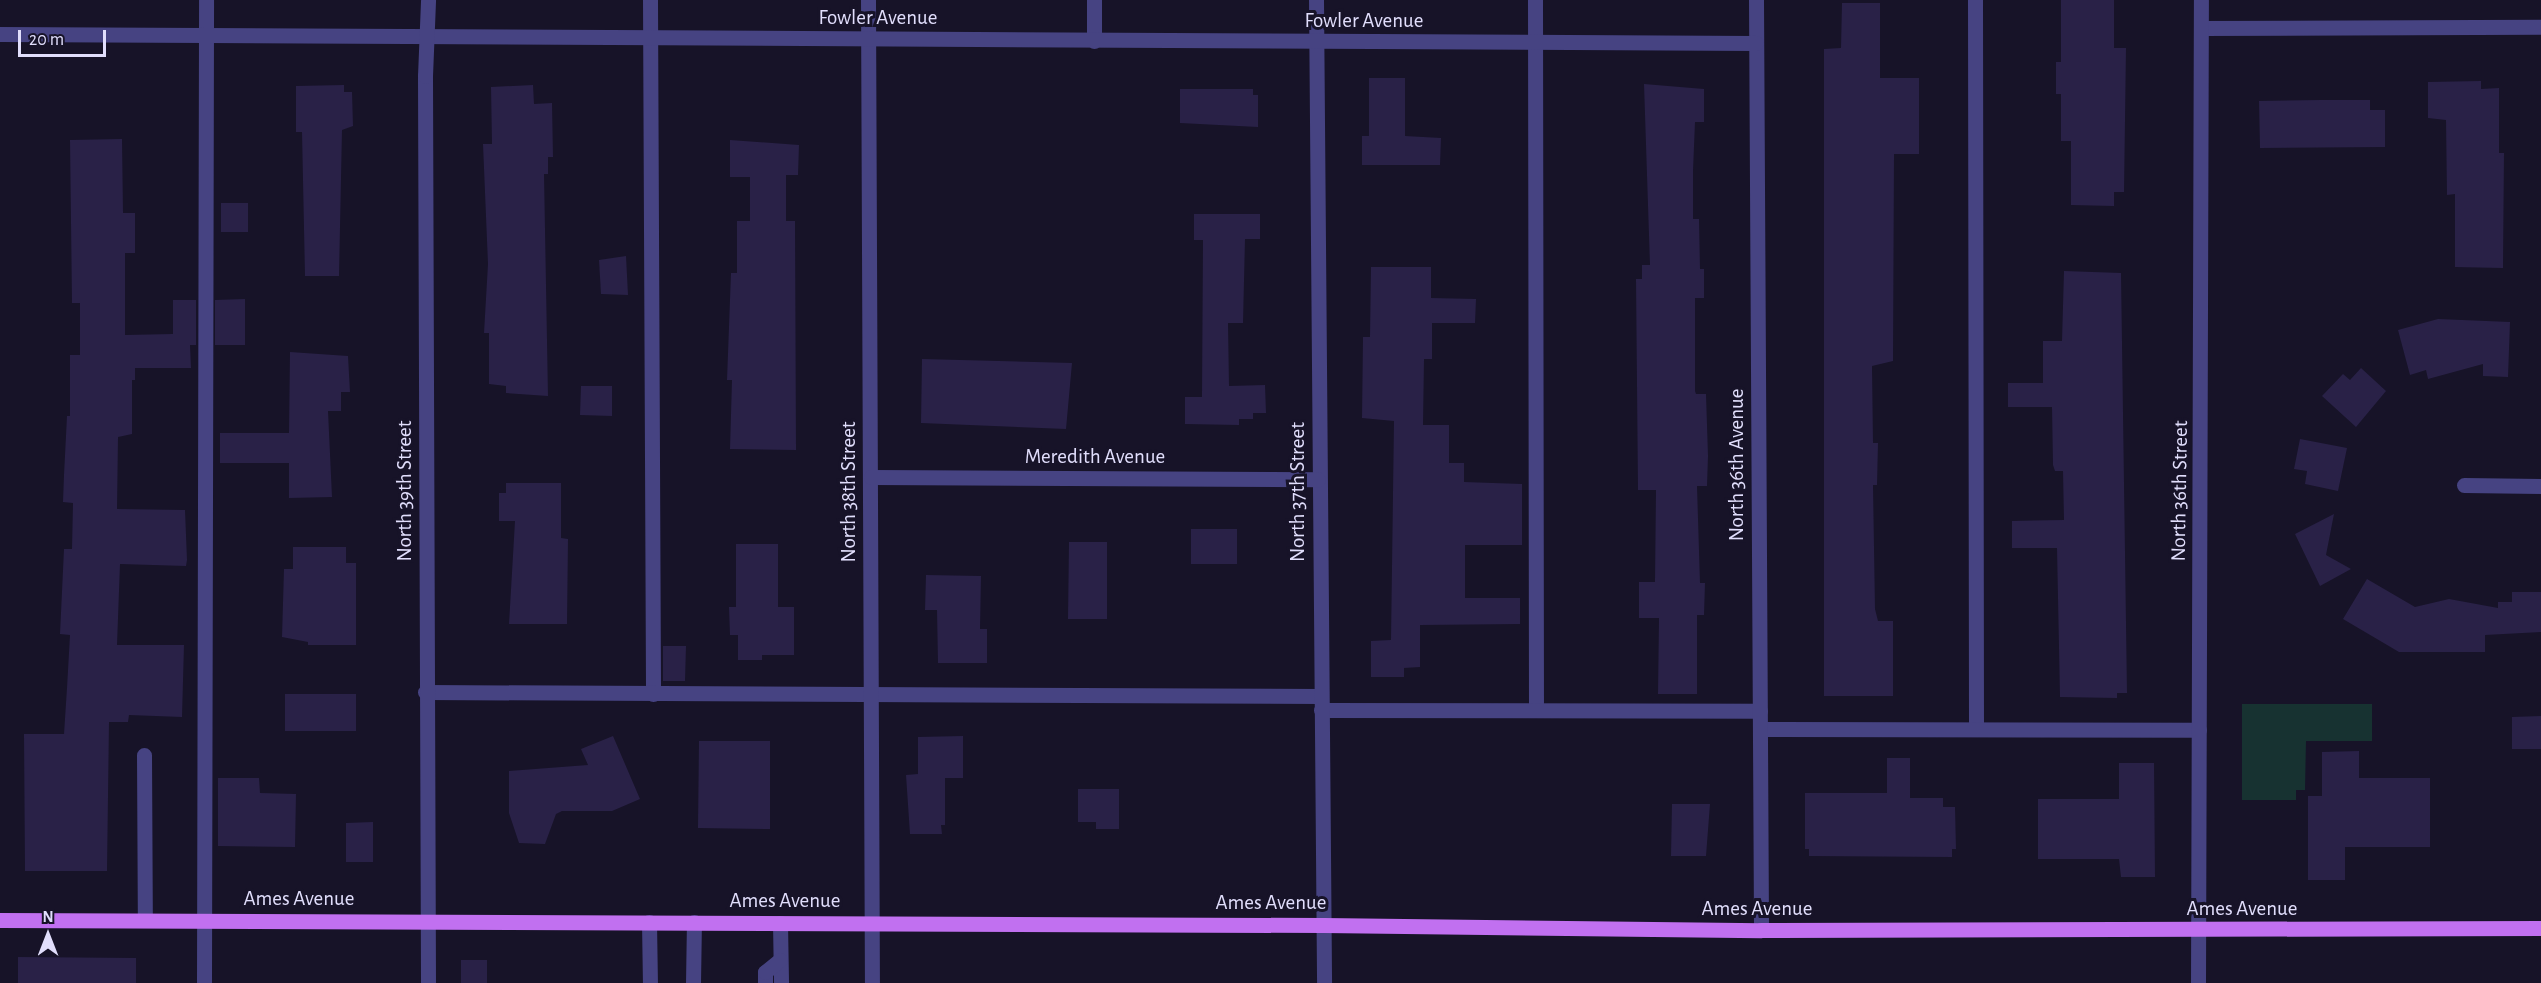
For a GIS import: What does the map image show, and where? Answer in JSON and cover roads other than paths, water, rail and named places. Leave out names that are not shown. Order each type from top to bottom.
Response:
[{"type":"main road","name":"Ames Avenue","points":[[0,920],[1323,925],[1761,930],[2198,931],[2541,928]]},
{"type":"street","points":[[204,983],[206,0]]},
{"type":"street","name":"North 39th Street","points":[[428,0],[425,692],[428,983]]},
{"type":"street","points":[[650,0],[653,694]]},
{"type":"street","name":"North 38th Street","points":[[868,0],[872,983]]},
{"type":"street","points":[[1094,0],[1094,41]]},
{"type":"street","name":"North 37th Street","points":[[1316,0],[1318,478],[1324,983]]},
{"type":"street","points":[[1536,0],[1536,710]]},
{"type":"street","name":"North 36th Avenue","points":[[1756,0],[1761,930]]},
{"type":"street","points":[[1975,0],[1976,729]]},
{"type":"street","name":"North 36th Street","points":[[2198,983],[2201,0]]},
{"type":"street","points":[[2201,28],[2541,27]]},
{"type":"street","name":"Fowler Avenue","points":[[0,34],[427,34],[1094,41],[1756,43]]},
{"type":"street","name":"Meredith Avenue","points":[[871,477],[1318,478]]},
{"type":"street","points":[[2464,485],[2541,486]]},
{"type":"street","points":[[425,692],[871,695],[1321,703],[1536,710],[1760,711]]},
{"type":"street","points":[[1760,729],[2199,730]]},
{"type":"street","points":[[144,755],[145,920]]},
{"type":"street","points":[[650,922],[650,983]]},
{"type":"street","points":[[693,983],[694,922]]},
{"type":"street","points":[[780,923],[781,983]]},
{"type":"street","points":[[765,983],[765,972],[780,960]]}]
